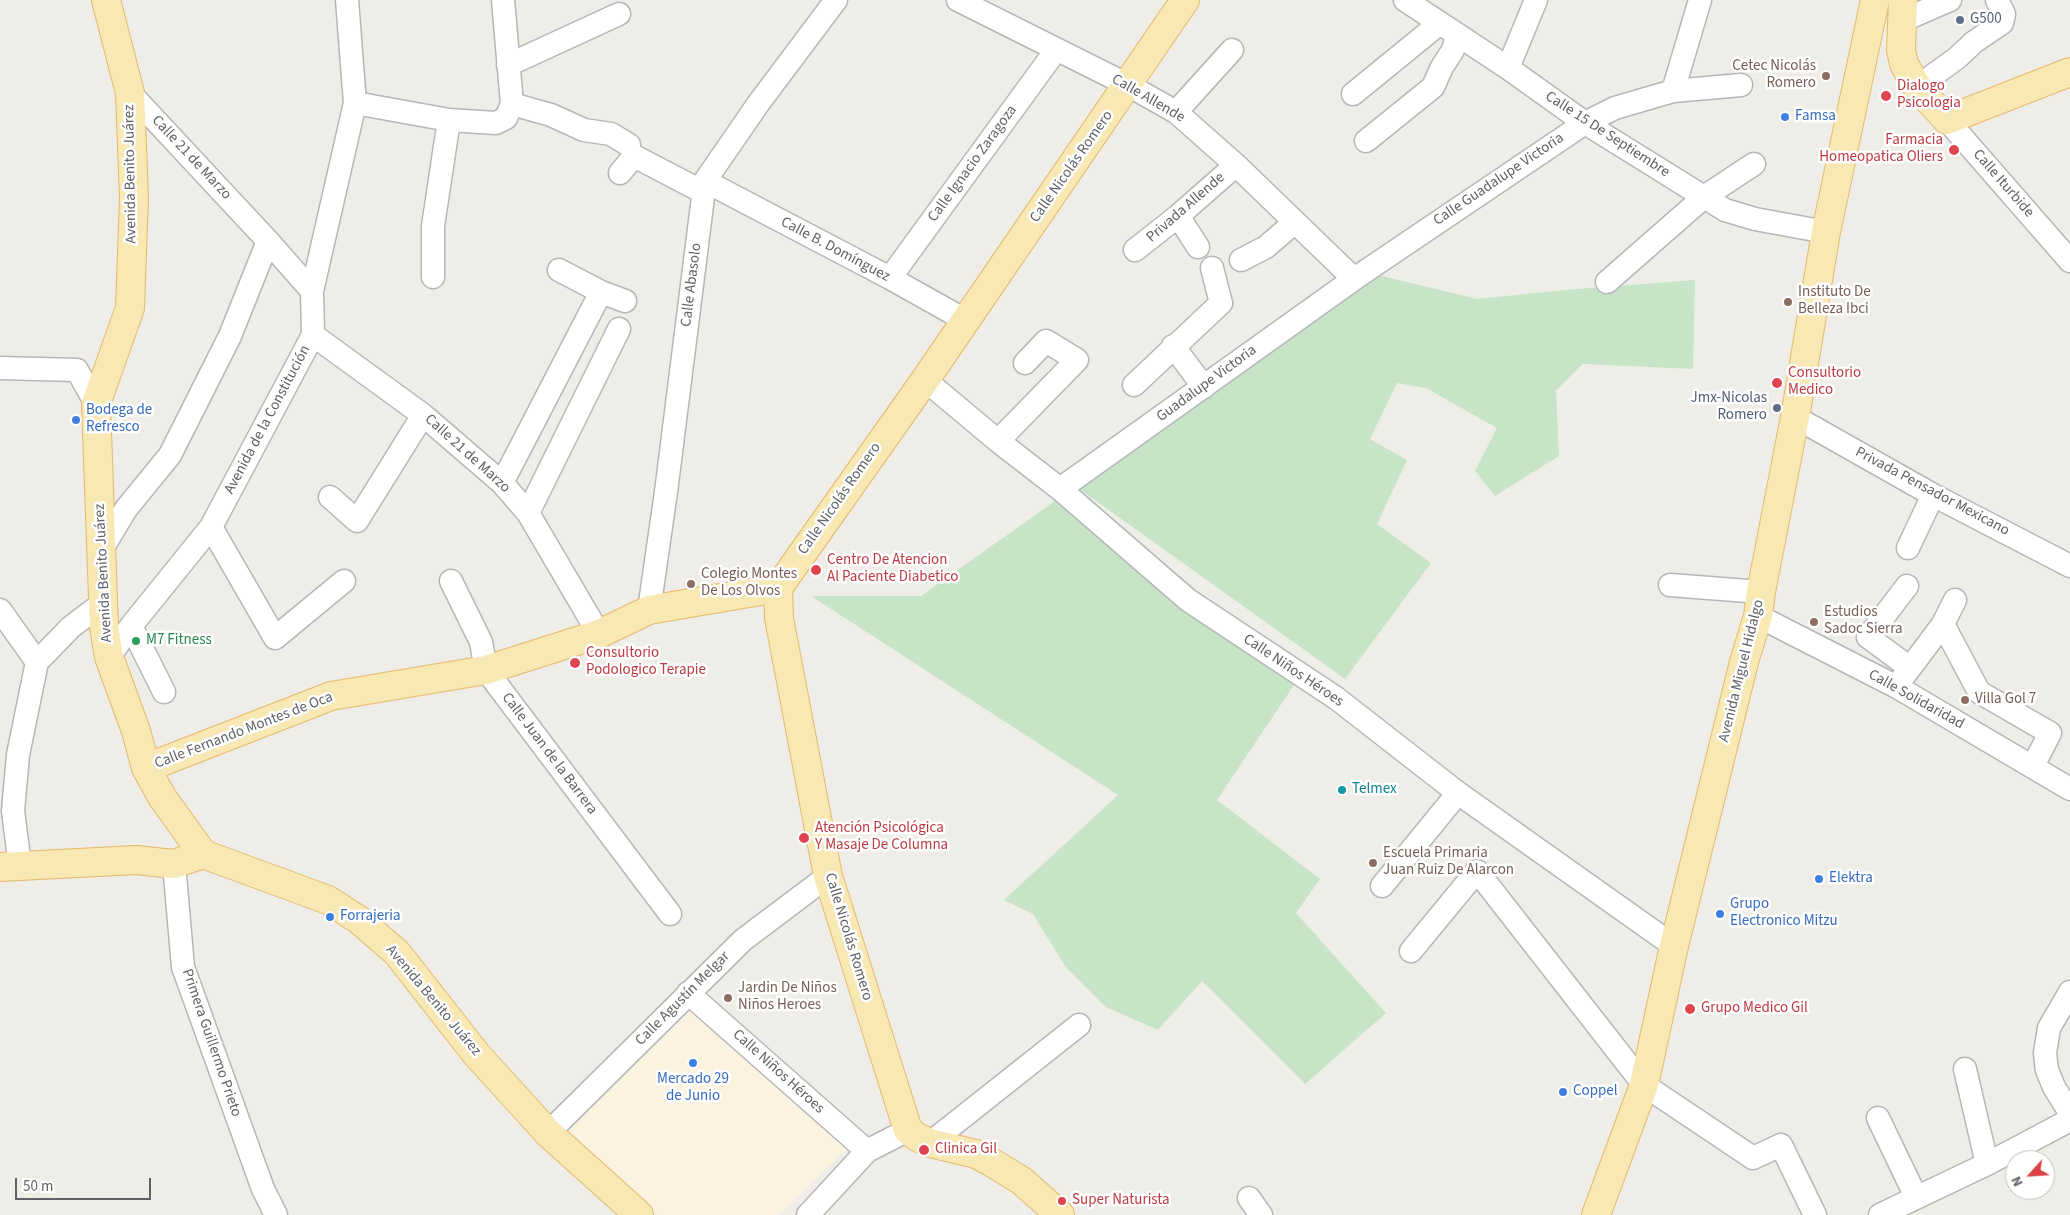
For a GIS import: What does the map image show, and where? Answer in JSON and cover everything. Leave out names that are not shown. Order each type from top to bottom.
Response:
[{"type":"main road","name":"Calle Nicolás Romero","points":[[919,1136],[828,876],[779,618],[778,588],[925,380],[1128,86],[1185,0]]},
{"type":"main road","name":"Avenida Miguel Hidalgo","points":[[1596,1215],[1644,1085],[1674,946],[1760,604],[1795,417],[1826,232],[1875,0]]},
{"type":"main road","name":"Avenida Benito Juárez","points":[[109,2],[130,92],[134,198],[130,308],[96,404],[104,627],[109,657],[136,731],[146,768],[162,797],[203,854],[328,900],[359,920],[397,953],[477,1055],[548,1133],[639,1215]]},
{"type":"main road","name":"Calle Iturbide","points":[[1903,9],[1901,50],[1909,76],[1947,120]]},
{"type":"main road","points":[[1947,120],[2070,72]]},
{"type":"main road","name":"Calle Fernando Montes de Oca","points":[[146,768],[331,696],[486,670],[598,634],[649,610],[778,588]]},
{"type":"main road","points":[[10,867],[136,860],[174,864],[203,854]]},
{"type":"main road","points":[[919,1136],[976,1154],[992,1162],[1022,1181],[1060,1215]]},
{"type":"street","name":"Avenida de la Constitución","points":[[109,657],[131,626],[211,527],[313,335],[312,291],[355,103],[347,0]]},
{"type":"street","points":[[355,103],[449,120],[496,123],[506,118],[512,104],[503,0]]},
{"type":"street","name":"Calle Abasolo","points":[[649,610],[666,492],[704,186],[758,104],[836,0]]},
{"type":"street","name":"Calle Allende","points":[[958,0],[1176,112],[1236,165],[1354,279]]},
{"type":"street","name":"Calle 15 De Septiembre","points":[[1405,0],[1585,122],[1725,210],[1755,219],[1826,232]]},
{"type":"street","points":[[1508,68],[1536,0]]},
{"type":"street","points":[[1673,91],[1700,0]]},
{"type":"street","points":[[1903,9],[1913,16],[1950,0]]},
{"type":"street","points":[[1917,87],[1957,58],[1974,42],[2002,23],[2004,14],[1997,0]]},
{"type":"street","points":[[508,65],[619,14]]},
{"type":"street","points":[[1353,94],[1448,29],[1453,50],[1442,67],[1434,87],[1366,141]]},
{"type":"street","name":"Calle Ignacio Zaragoza","points":[[890,278],[1056,50]]},
{"type":"street","points":[[1176,112],[1232,50]]},
{"type":"street","name":"Calle Guadalupe Victoria","points":[[1354,279],[1585,122],[1615,108],[1673,91],[1741,85]]},
{"type":"street","name":"Calle 21 de Marzo","points":[[130,92],[312,291]]},
{"type":"street","points":[[512,104],[551,115],[584,130],[611,134],[629,145]]},
{"type":"street","points":[[433,278],[433,226],[449,120]]},
{"type":"street","name":"Calle Iturbide","points":[[1947,120],[2070,261]]},
{"type":"street","name":"Calle B. Domínguez","points":[[620,173],[634,156],[704,186],[890,278],[965,320]]},
{"type":"street","points":[[1607,282],[1704,197],[1754,164]]},
{"type":"street","name":"Privada Allende","points":[[1136,250],[1236,165]]},
{"type":"street","points":[[1178,216],[1198,247]]},
{"type":"street","points":[[1241,260],[1266,247],[1295,222]]},
{"type":"street","points":[[102,548],[126,509],[170,455],[230,336],[268,241]]},
{"type":"street","points":[[1134,385],[1173,346],[1221,303],[1212,268]]},
{"type":"street","points":[[559,270],[601,292],[625,301]]},
{"type":"street","name":"Guadalupe Victoria","points":[[1060,489],[1354,279]]},
{"type":"street","points":[[502,483],[601,292]]},
{"type":"street","points":[[528,513],[619,329]]},
{"type":"street","name":"Calle 21 de Marzo","points":[[313,335],[423,415],[502,483],[528,513],[598,634]]},
{"type":"street","points":[[998,441],[1077,360],[1046,341],[1025,363]]},
{"type":"street","points":[[1173,346],[1204,387]]},
{"type":"street","points":[[0,368],[77,370],[96,404]]},
{"type":"street","name":"Calle Niños Héroes","points":[[925,380],[998,441],[1060,489],[1188,600],[1336,698],[1458,792],[1674,946]]},
{"type":"street","points":[[330,497],[357,521],[423,415]]},
{"type":"street","name":"Privada Pensador Mexicano","points":[[1795,417],[1934,495],[2070,566]]},
{"type":"street","points":[[1908,548],[1934,495]]},
{"type":"street","points":[[211,527],[275,638],[344,582]]},
{"type":"street","name":"Calle Juan de la Barrera","points":[[451,580],[481,642],[486,670],[670,914]]},
{"type":"street","points":[[1670,585],[1760,604]]},
{"type":"street","points":[[1907,586],[1868,637],[1910,668]]},
{"type":"street","points":[[1897,687],[1943,624],[1955,600]]},
{"type":"street","points":[[10,867],[6,811],[37,662],[71,627],[104,602]]},
{"type":"street","name":"Calle Solidaridad","points":[[1760,604],[2070,789]]},
{"type":"street","points":[[0,610],[37,662]]},
{"type":"street","points":[[1943,624],[1979,692],[2050,733],[2033,766]]},
{"type":"street","points":[[131,626],[164,692]]},
{"type":"street","points":[[1382,886],[1458,792]]},
{"type":"street","name":"Primera Guillermo Prieto","points":[[174,864],[183,967],[263,1189],[276,1215]]},
{"type":"street","points":[[1411,951],[1477,871],[1644,1085],[1753,1158],[1781,1145],[1815,1215]]},
{"type":"street","name":"Calle Agustín Melgar","points":[[548,1133],[743,940],[828,876]]},
{"type":"street","points":[[2070,992],[2049,1028],[2045,1053],[2047,1070],[2054,1087],[2070,1112]]},
{"type":"street","name":"Calle Niños Héroes","points":[[688,993],[867,1151]]},
{"type":"street","points":[[808,1215],[867,1151],[919,1136],[1079,1025]]},
{"type":"street","points":[[1965,1069],[1987,1164]]},
{"type":"street","points":[[1878,1118],[1916,1196]]},
{"type":"street","points":[[1880,1215],[1916,1196],[1987,1164],[2070,1120]]},
{"type":"shaded area","name":"Mercado 29 de Junio","points":[[689,998],[852,1144],[779,1215],[658,1215],[560,1128]]},
{"type":"green space","points":[[1374,274],[1477,299],[1695,280],[1693,369],[1583,364],[1556,391],[1559,456],[1495,496],[1475,471],[1497,428],[1426,388],[1397,383],[1370,439],[1407,460],[1377,524],[1431,563],[1345,679],[1078,488]]},
{"type":"green space","points":[[1055,501],[1296,682],[1217,800],[1320,879],[1296,913],[1386,1013],[1305,1084],[1202,981],[1158,1030],[1106,1007],[1065,966],[1033,914],[1004,900],[1118,795],[811,596],[921,596]]},
{"type":"place","name":"G500","points":[[1960,20]]},
{"type":"place","name":"Cetec Nicolás Romero","points":[[1826,76]]},
{"type":"place","name":"Dialogo Psicologia","points":[[1886,96]]},
{"type":"place","name":"Famsa","points":[[1785,117]]},
{"type":"place","name":"Farmacia Homeopatica Oliers","points":[[1954,150]]},
{"type":"place","name":"Instituto De Belleza Ibci","points":[[1788,302]]},
{"type":"place","name":"Consultorio Medico","points":[[1777,383]]},
{"type":"place","name":"Jmx-Nicolas Romero","points":[[1777,408]]},
{"type":"place","name":"Bodega de Refresco","points":[[76,420]]},
{"type":"place","name":"Centro De Atencion Al Paciente Diabetico","points":[[816,570]]},
{"type":"place","name":"Colegio Montes De Los Olvos","points":[[691,584]]},
{"type":"place","name":"Estudios Sadoc Sierra","points":[[1814,622]]},
{"type":"place","name":"M7 Fitness","points":[[136,641]]},
{"type":"place","name":"Consultorio Podologico Terapie","points":[[575,663]]},
{"type":"place","name":"Villa Gol 7","points":[[1965,700]]},
{"type":"place","name":"Telmex","points":[[1342,790]]},
{"type":"place","name":"Atención Psicológica Y Masaje De Columna","points":[[804,838]]},
{"type":"place","name":"Escuela Primaria Juan Ruiz De Alarcon","points":[[1373,863]]},
{"type":"place","name":"Elektra","points":[[1819,879]]},
{"type":"place","name":"Grupo Electronico Mitzu","points":[[1720,914]]},
{"type":"place","name":"Forrajeria","points":[[330,917]]},
{"type":"place","name":"Jardin De Niños Niños Heroes","points":[[728,998]]},
{"type":"place","name":"Grupo Medico Gil","points":[[1690,1009]]},
{"type":"place","name":"Mercado 29 de Junio","points":[[693,1063]]},
{"type":"place","name":"Coppel","points":[[1563,1092]]},
{"type":"place","name":"Clinica Gil","points":[[924,1150]]},
{"type":"place","name":"Super Naturista","points":[[1062,1201]]}]
